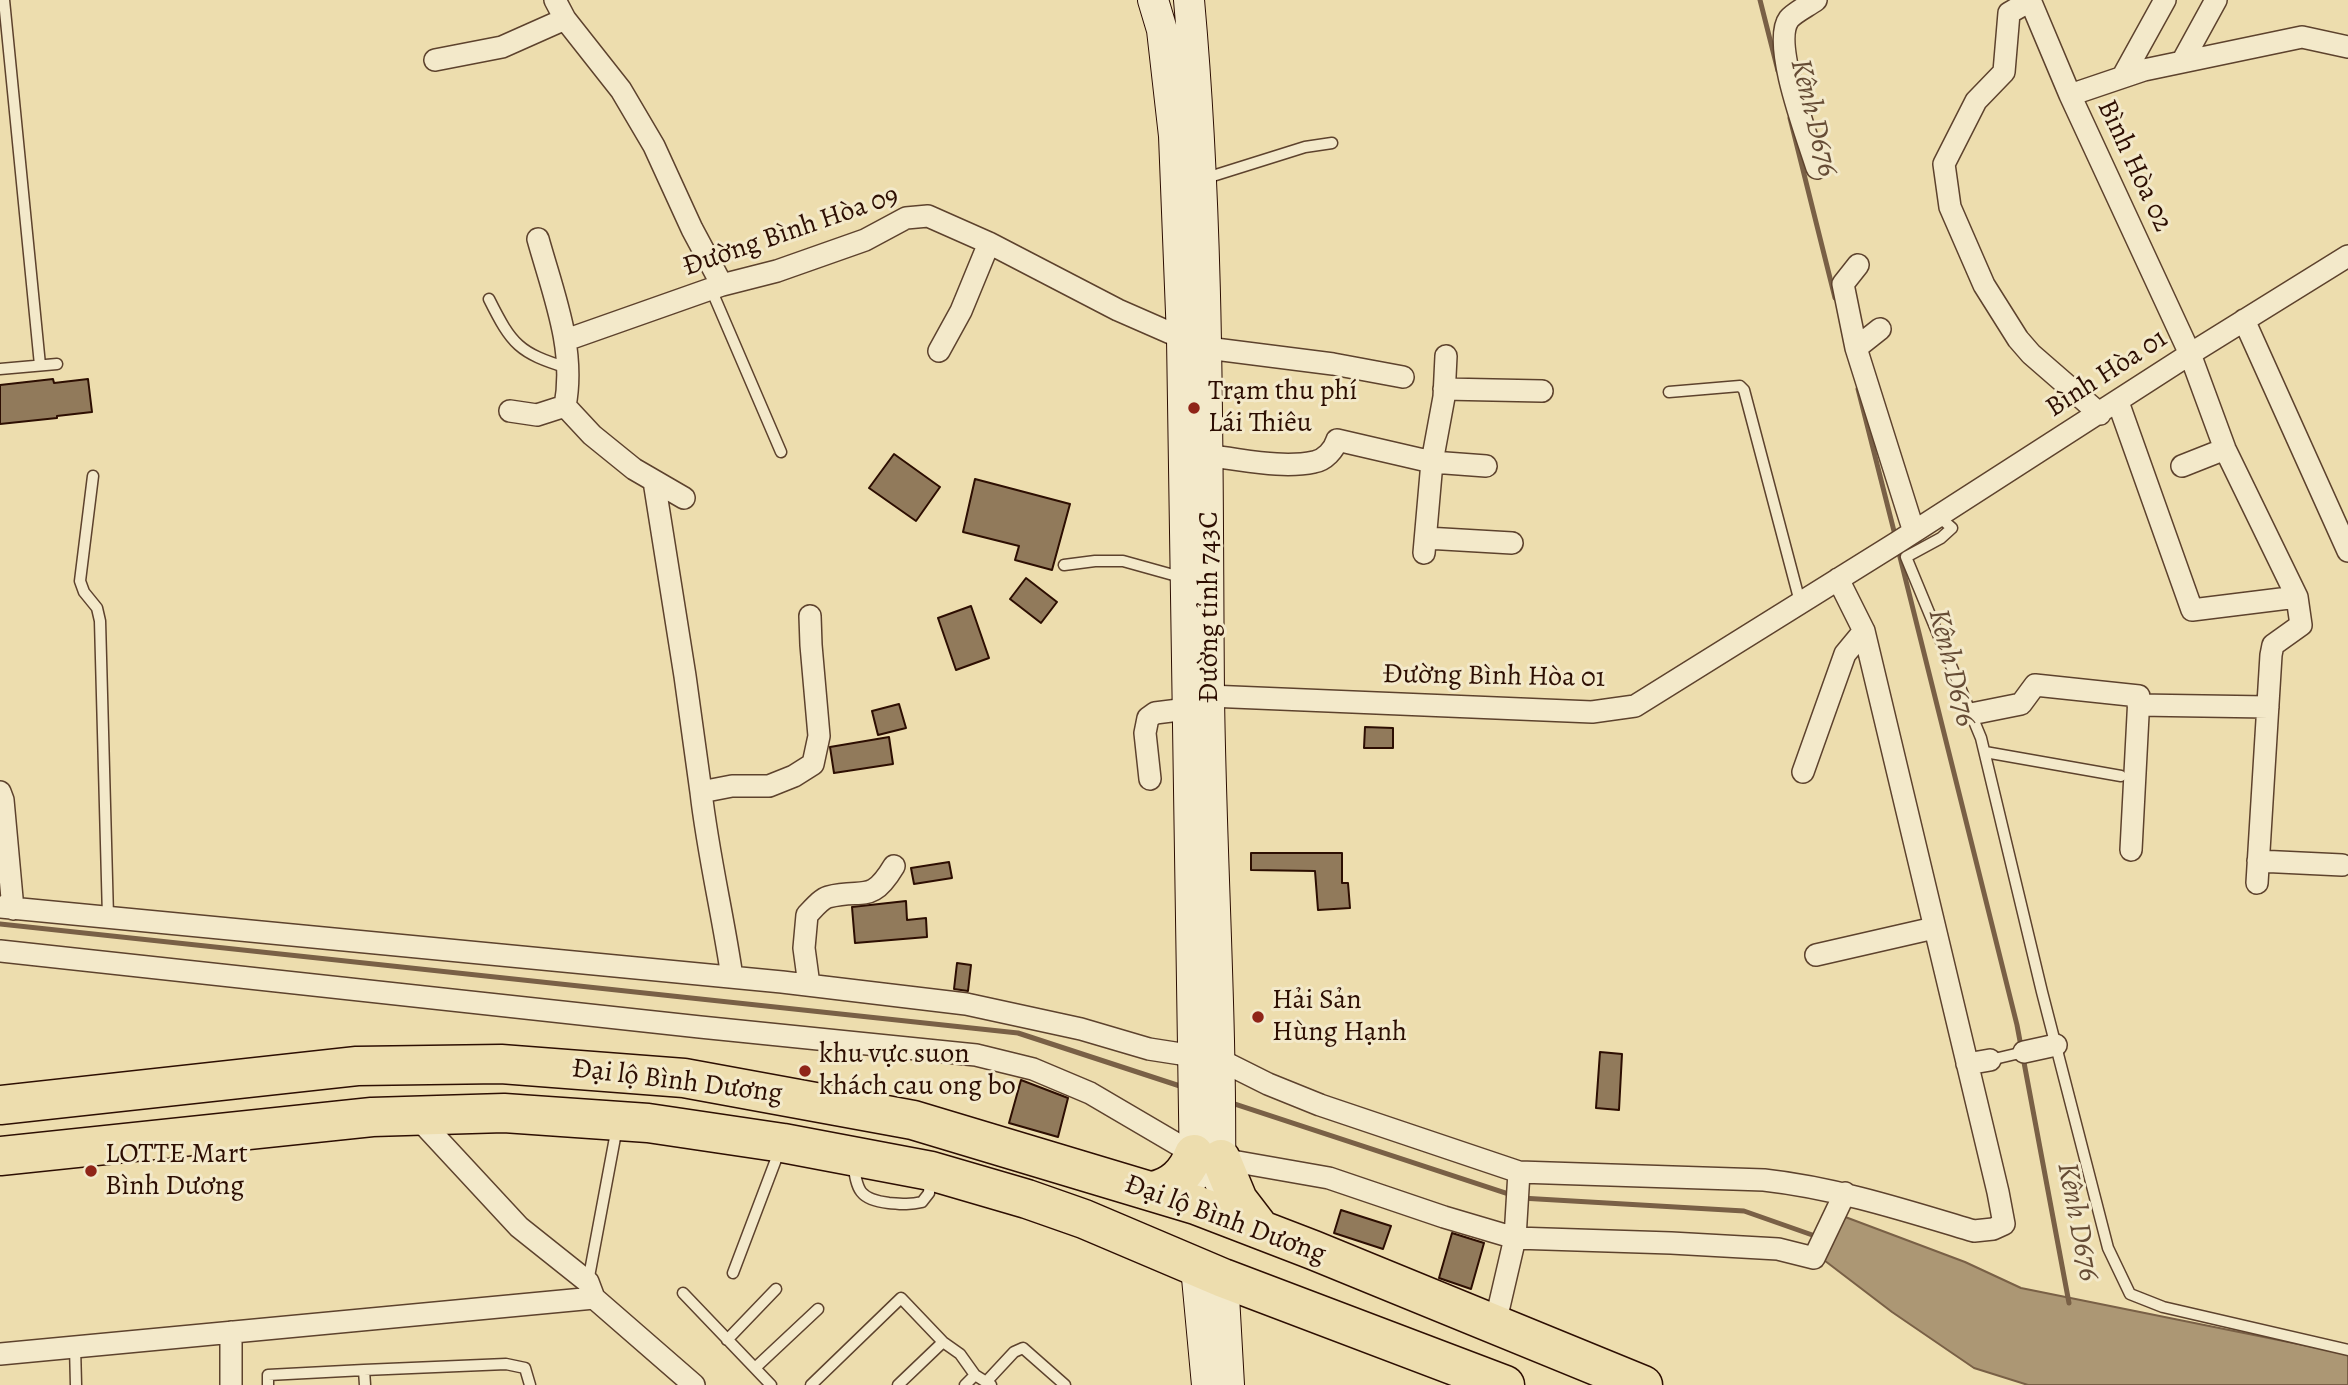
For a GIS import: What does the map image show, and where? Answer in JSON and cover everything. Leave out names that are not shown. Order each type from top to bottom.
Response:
[{"type":"highway","name":"Đại lộ Bình Dương","points":[[0,1105],[357,1066],[501,1064],[684,1077],[913,1120],[1152,1191],[1208,1209],[1643,1385]]},
{"type":"highway","name":"Đại lộ Bình Dương","points":[[0,1156],[372,1117],[505,1113],[648,1123],[783,1143],[931,1171],[1027,1199],[1505,1385]]},
{"type":"highway","points":[[1152,1191],[1177,1181],[1208,1157],[1261,1230]]},
{"type":"highway","points":[[1208,1209],[1209,1272]]},
{"type":"main road","name":"Đường tỉnh 743C","points":[[1153,0],[1162,30],[1194,343],[1209,456],[1194,700]]},
{"type":"main road","name":"Đường tỉnh 743C","points":[[1189,0],[1195,58],[1201,180],[1184,578],[1194,700],[1207,1058],[1208,1209]]},
{"type":"main road","points":[[1207,1385],[1209,1272]]},
{"type":"main road","points":[[1209,1272],[1229,1385]]},
{"type":"street","points":[[555,0],[565,19],[621,90],[647,135],[717,287]]},
{"type":"street","points":[[1816,0],[1789,18],[1783,32],[1786,68],[1817,168]]},
{"type":"street","points":[[2123,76],[2165,0]]},
{"type":"street","points":[[2182,62],[2216,0]]},
{"type":"street","points":[[2030,1],[2009,13],[2004,72],[1976,101],[1944,164],[1950,207],[1984,285],[2018,339],[2031,354],[2100,414]]},
{"type":"street","name":"Bình Hòa 02","points":[[2030,1],[2190,354],[2225,449],[2297,597]]},
{"type":"street","points":[[435,60],[502,47],[565,19]]},
{"type":"street","points":[[2070,94],[2123,76],[2302,37],[2348,47]]},
{"type":"street","name":"Đường Bình Hòa 09","points":[[566,340],[717,287],[776,271],[864,240],[906,218],[928,216],[989,243],[1118,310],[1194,343],[1333,363],[1403,377]]},
{"type":"street","points":[[538,239],[566,340],[570,383],[565,406]]},
{"type":"street","points":[[939,351],[961,311],[989,243]]},
{"type":"street","name":"Bình Hòa 01","points":[[1906,537],[2348,256]]},
{"type":"street","points":[[1858,265],[1843,284],[1856,348],[1906,537]]},
{"type":"street","points":[[2244,320],[2348,551]]},
{"type":"street","points":[[1856,348],[1880,328]]},
{"type":"street","points":[[1446,356],[1444,389],[1432,462],[1425,546],[1512,543]]},
{"type":"street","points":[[1444,389],[1542,391]]},
{"type":"street","points":[[2118,402],[2192,610],[2297,597],[2301,625],[2273,645],[2257,883]]},
{"type":"street","points":[[510,411],[537,415],[565,406]]},
{"type":"street","points":[[565,406],[592,435],[634,469],[684,498]]},
{"type":"street","points":[[1209,456],[1282,463],[1312,462],[1321,460],[1331,452],[1337,440],[1432,462],[1486,466]]},
{"type":"street","points":[[2182,466],[2225,449]]},
{"type":"street","points":[[654,481],[685,676],[706,834],[732,977]]},
{"type":"street","name":"Đường Bình Hòa 01","points":[[1150,779],[1145,733],[1147,718],[1194,700],[1592,712],[1634,706],[1906,537]]},
{"type":"street","points":[[0,792],[3,800],[7,908],[732,977],[966,1004],[1082,1029],[1149,1049],[1207,1058],[1320,1105],[1519,1172],[1764,1180],[1802,1184],[1845,1193],[1974,1231],[1993,1229],[2004,1224],[1998,1192],[1864,631],[1845,574]]},
{"type":"street","points":[[701,792],[732,786],[769,786],[794,776],[813,764],[819,736],[810,645],[810,616]]},
{"type":"street","points":[[1803,772],[1845,654],[1864,631]]},
{"type":"street","points":[[1971,714],[2021,704],[2035,685],[2139,696],[2131,850]]},
{"type":"street","points":[[2138,705],[2268,707]]},
{"type":"street","points":[[2258,861],[2342,865]]},
{"type":"street","points":[[809,985],[804,948],[807,915],[826,897],[866,893],[883,884],[894,866]]},
{"type":"street","points":[[1816,955],[1934,928]]},
{"type":"street","points":[[0,951],[976,1055],[1033,1069],[1090,1093],[1208,1157],[1329,1178],[1515,1238],[1778,1249],[1814,1258],[1845,1193]]},
{"type":"street","points":[[2024,1052],[2056,1045]]},
{"type":"street","points":[[1967,1064],[1990,1060]]},
{"type":"street","points":[[416,1116],[519,1227],[694,1385]]},
{"type":"street","points":[[1496,1324],[1515,1238],[1519,1172]]},
{"type":"street","points":[[0,1354],[231,1332],[591,1290]]},
{"type":"street","points":[[231,1332],[231,1385]]},
{"type":"lane","points":[[4,0],[40,365]]},
{"type":"lane","points":[[1201,180],[1305,146],[1332,143]]},
{"type":"lane","points":[[717,287],[781,452]]},
{"type":"lane","points":[[489,299],[503,329],[521,349],[568,368]]},
{"type":"lane","points":[[0,369],[57,364]]},
{"type":"lane","points":[[1669,393],[1740,386],[1744,390],[1800,602]]},
{"type":"lane","points":[[93,476],[80,581],[84,592],[97,608],[100,621],[108,917]]},
{"type":"lane","points":[[1938,516],[1952,528],[1941,538],[1906,557],[1981,738],[2108,1248],[2130,1294],[2163,1307],[2348,1350]]},
{"type":"lane","points":[[1063,565],[1123,561],[1184,578]]},
{"type":"lane","points":[[1985,752],[2121,776]]},
{"type":"lane","points":[[1990,1060],[2024,1052]]},
{"type":"lane","points":[[591,1290],[618,1121]]},
{"type":"lane","points":[[733,1273],[783,1143]]},
{"type":"lane","points":[[727,1340],[776,1289]]},
{"type":"lane","points":[[683,1293],[771,1385]]},
{"type":"lane","points":[[811,1385],[901,1298],[943,1342],[960,1354],[975,1375],[989,1383],[1014,1352],[1023,1348],[1065,1385]]},
{"type":"lane","points":[[755,1368],[818,1309]]},
{"type":"lane","points":[[898,1385],[943,1342]]},
{"type":"lane","points":[[75,1346],[76,1385]]},
{"type":"lane","points":[[268,1385],[268,1375],[506,1364],[525,1368],[530,1385]]},
{"type":"lane","points":[[364,1370],[365,1385]]},
{"type":"lane","points":[[965,1385],[975,1375]]},
{"type":"shaded area","points":[[1832,1212],[1965,1262],[2021,1288],[2348,1354],[2348,1385],[2028,1385],[1974,1368],[1892,1312],[1816,1254]]},
{"type":"building","points":[[53,379],[54,383],[88,379],[92,412],[0,424],[0,385]]},
{"type":"building","points":[[894,454],[940,487],[916,521],[869,488]]},
{"type":"building","points":[[975,479],[1070,504],[1052,570],[1015,560],[1019,546],[963,532]]},
{"type":"building","points":[[1026,578],[1057,602],[1041,623],[1010,599]]},
{"type":"building","points":[[971,606],[989,658],[956,670],[938,618]]},
{"type":"building","points":[[899,704],[906,728],[878,735],[872,711]]},
{"type":"building","points":[[1365,727],[1393,728],[1393,748],[1364,748]]},
{"type":"building","points":[[889,737],[893,764],[834,773],[830,747]]},
{"type":"building","points":[[1251,853],[1342,853],[1342,883],[1348,883],[1350,908],[1318,910],[1315,871],[1251,870]]},
{"type":"building","points":[[949,862],[952,878],[914,884],[911,868]]},
{"type":"building","points":[[906,901],[907,920],[926,918],[927,937],[855,943],[852,907]]},
{"type":"building","points":[[957,963],[971,965],[968,991],[954,989]]},
{"type":"building","points":[[1600,1052],[1622,1054],[1619,1110],[1596,1108]]},
{"type":"building","points":[[1021,1080],[1068,1098],[1058,1137],[1009,1123]]},
{"type":"building","points":[[1341,1210],[1391,1226],[1383,1249],[1334,1233]]},
{"type":"building","points":[[1452,1233],[1484,1243],[1471,1289],[1439,1278]]},
{"type":"waterway","name":"Kênh D676","points":[[1760,0],[1778,71]]},
{"type":"waterway","name":"Kênh D676","points":[[1790,118],[1835,298]]},
{"type":"waterway","name":"Kênh D676","points":[[1858,389],[1896,539]]},
{"type":"waterway","name":"Kênh D676","points":[[1898,549],[2017,1025],[2069,1303]]},
{"type":"waterway","points":[[0,924],[1018,1033],[1183,1087]]},
{"type":"waterway","points":[[1229,1102],[1512,1195]]},
{"type":"waterway","points":[[1521,1198],[1744,1211],[1818,1237]]},
{"type":"place","name":"Trạm thu phí Lái Thiêu","points":[[1194,408]]},
{"type":"place","name":"Hải Sản Hùng Hạnh","points":[[1258,1017]]},
{"type":"place","name":"khu vực suon khách cau ong bo","points":[[805,1071]]},
{"type":"place","name":"LOTTE Mart Bình Dương","points":[[91,1171]]}]
